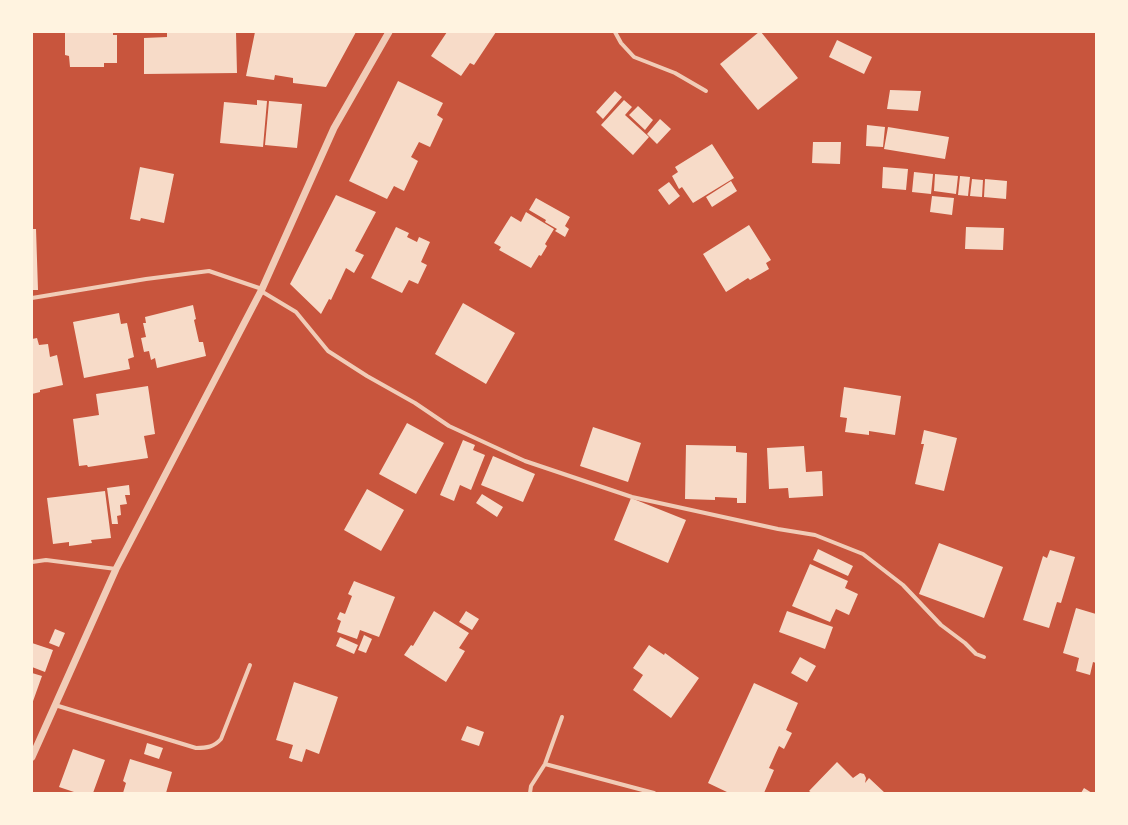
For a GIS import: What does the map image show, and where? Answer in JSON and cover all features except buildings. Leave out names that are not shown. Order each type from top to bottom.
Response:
[{"type":"street","points":[[32,757],[116,569],[262,290],[334,128],[389,32]]},
{"type":"street","points":[[615,32],[621,43],[634,57],[675,73],[706,91]]},
{"type":"street","points":[[32,298],[209,271],[262,290],[296,312],[328,351],[367,376],[415,403],[449,426],[525,461],[632,497],[778,529],[815,535],[863,554],[903,585],[941,625],[965,643],[976,654],[984,657]]},
{"type":"street","points":[[32,562],[46,560],[116,569]]},
{"type":"street","points":[[55,705],[196,748],[208,748],[216,744],[221,738],[250,665]]},
{"type":"street","points":[[530,793],[531,786],[545,764],[562,717]]},
{"type":"street","points":[[545,764],[654,793]]}]
